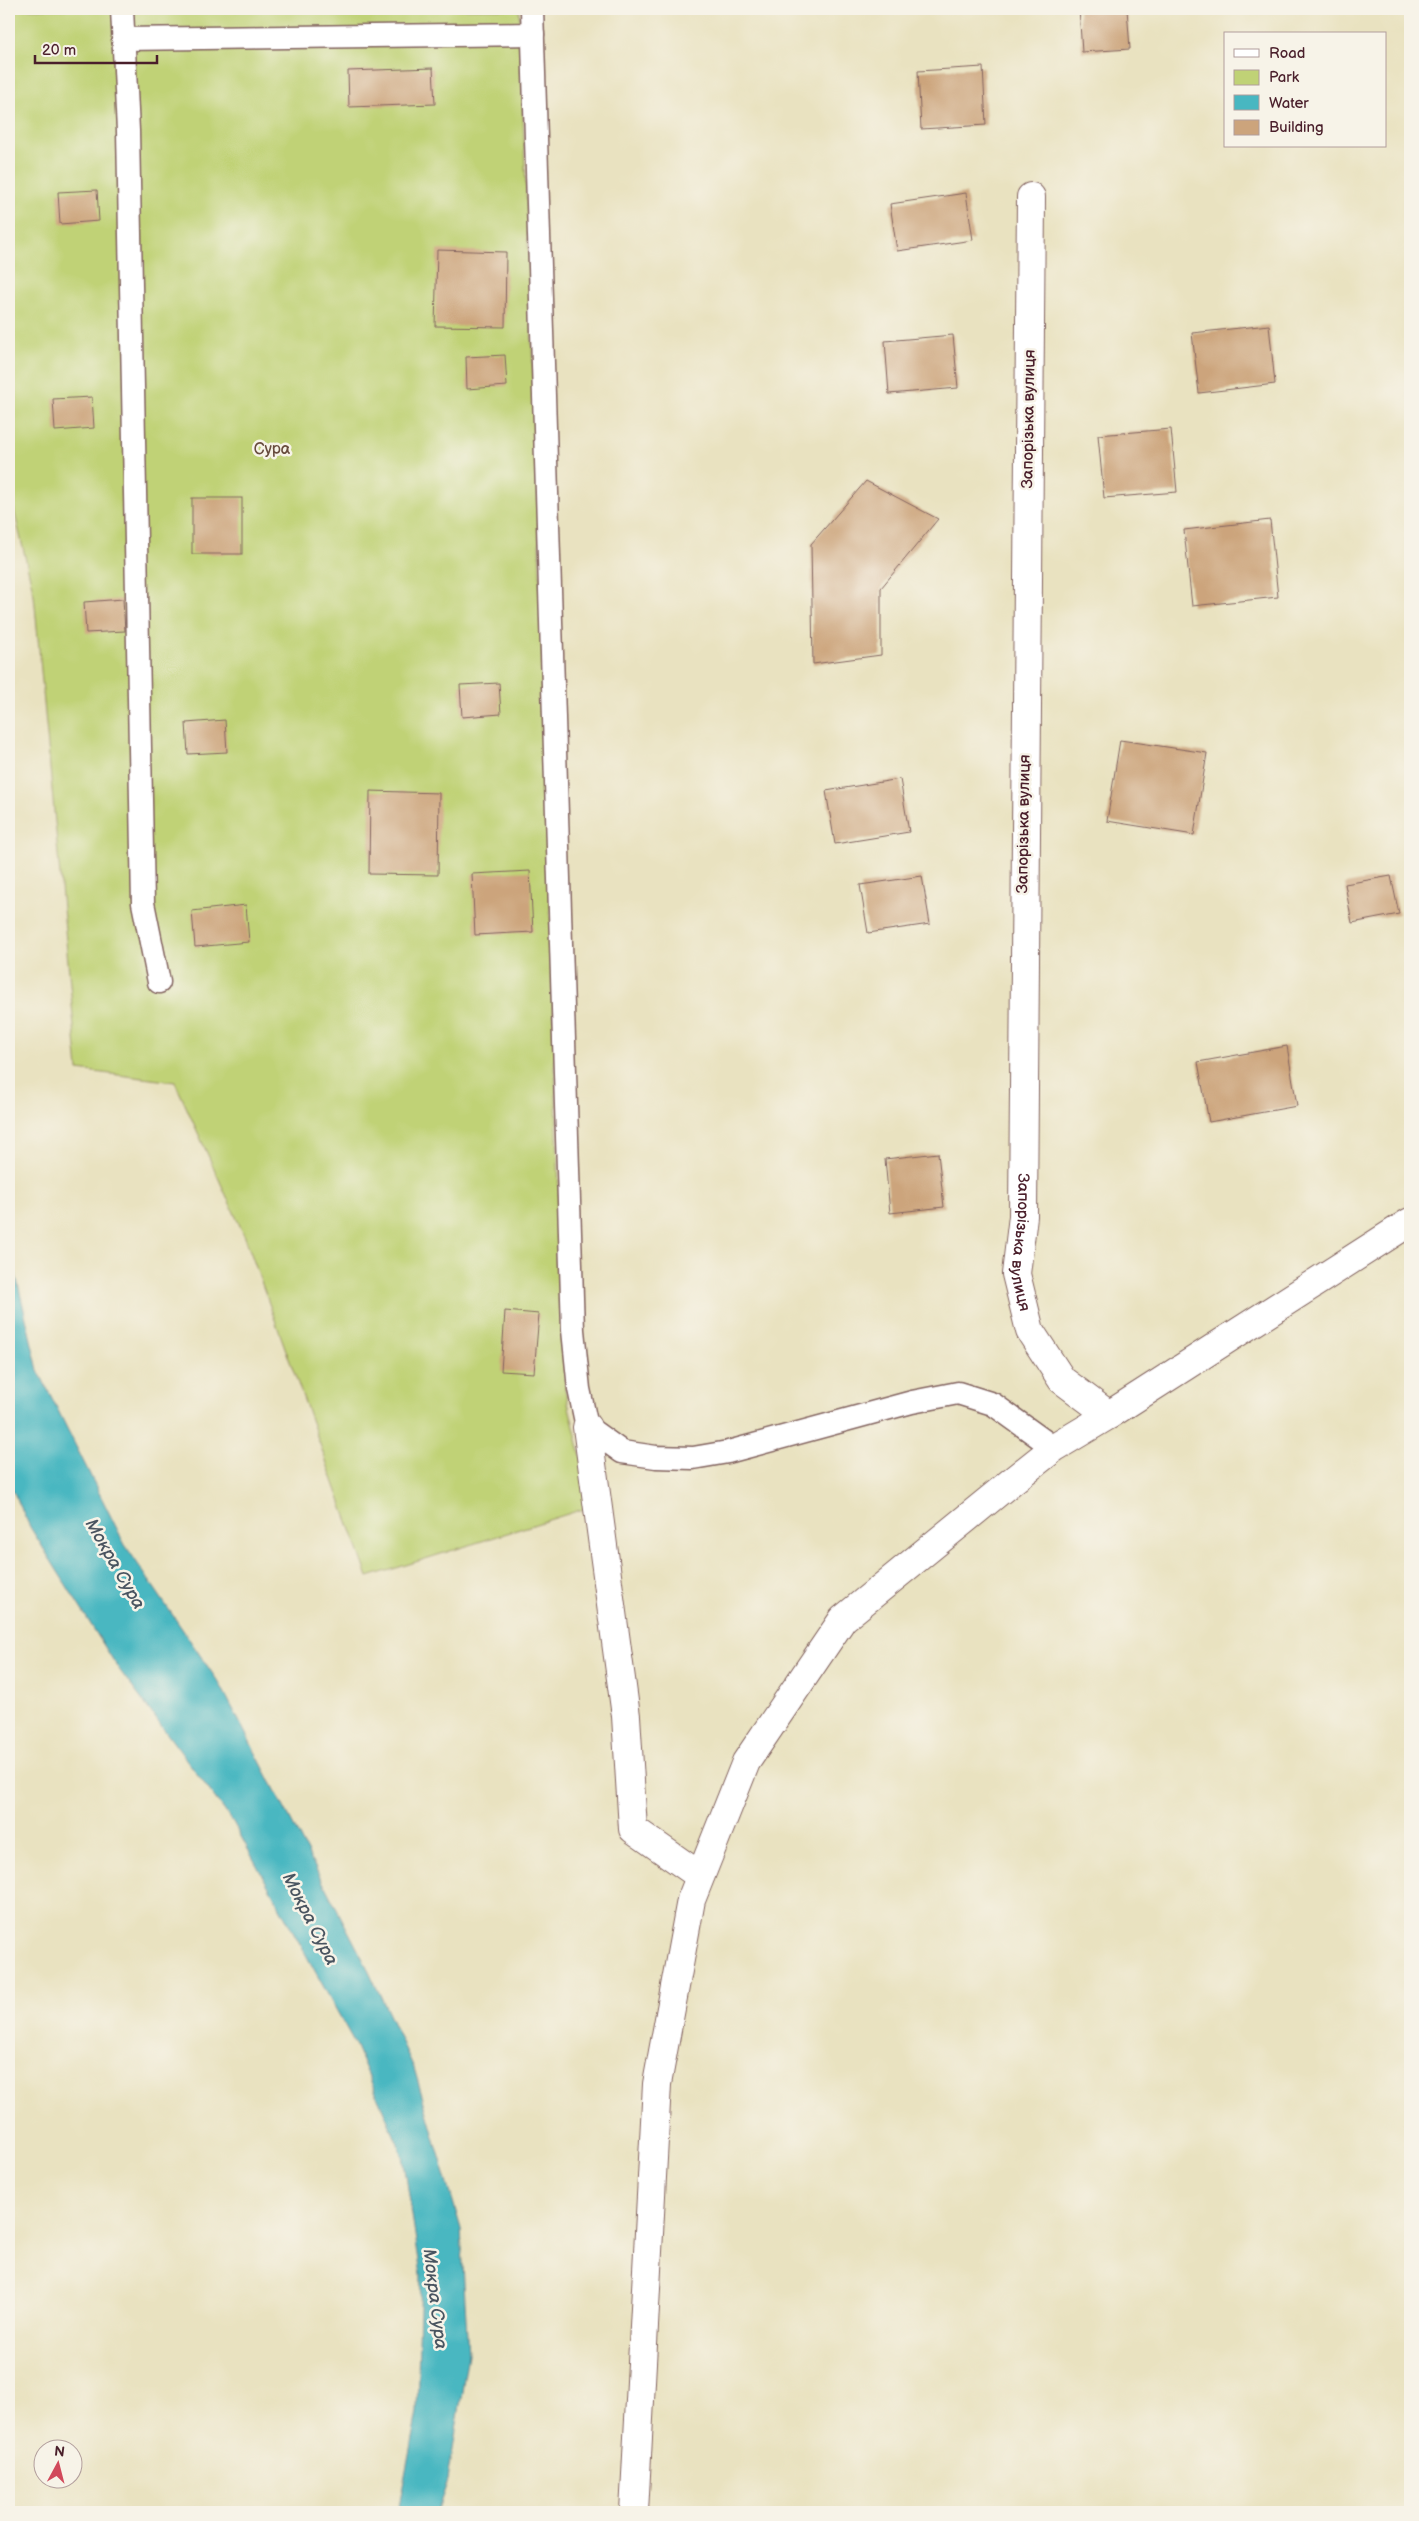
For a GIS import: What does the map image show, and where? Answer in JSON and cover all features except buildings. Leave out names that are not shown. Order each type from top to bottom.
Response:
[{"type":"street","name":"Запорізька вулиця","points":[[1031,197],[1022,1216],[1016,1274],[1030,1331],[1062,1380],[1109,1415]]},
{"type":"street","points":[[634,2512],[657,2084],[690,1900],[746,1762],[843,1619],[1054,1448],[1109,1415],[1410,1222]]},
{"type":"street","points":[[587,1427],[626,1716],[633,1828],[700,1876]]},
{"type":"lane","points":[[122,9],[128,131],[143,903],[159,982]]},
{"type":"lane","points":[[532,9],[573,1330],[579,1389],[587,1427],[622,1452],[656,1457],[693,1458],[728,1452],[912,1402],[958,1392],[992,1404],[1054,1448]]},
{"type":"lane","points":[[123,39],[533,34]]},
{"type":"green space","name":"Сура","points":[[9,9],[519,9],[537,474],[565,1390],[593,1506],[368,1577],[245,1237],[175,1082],[78,1070],[34,595],[9,488]]},
{"type":"water","name":"Мокра Сура","points":[[9,1245],[38,1370],[125,1545],[221,1686],[369,1971],[414,2068],[461,2229],[468,2354],[448,2480],[437,2512],[398,2512],[417,2412],[421,2274],[403,2156],[354,2042],[233,1822],[118,1668],[30,1527],[9,1482]]}]
